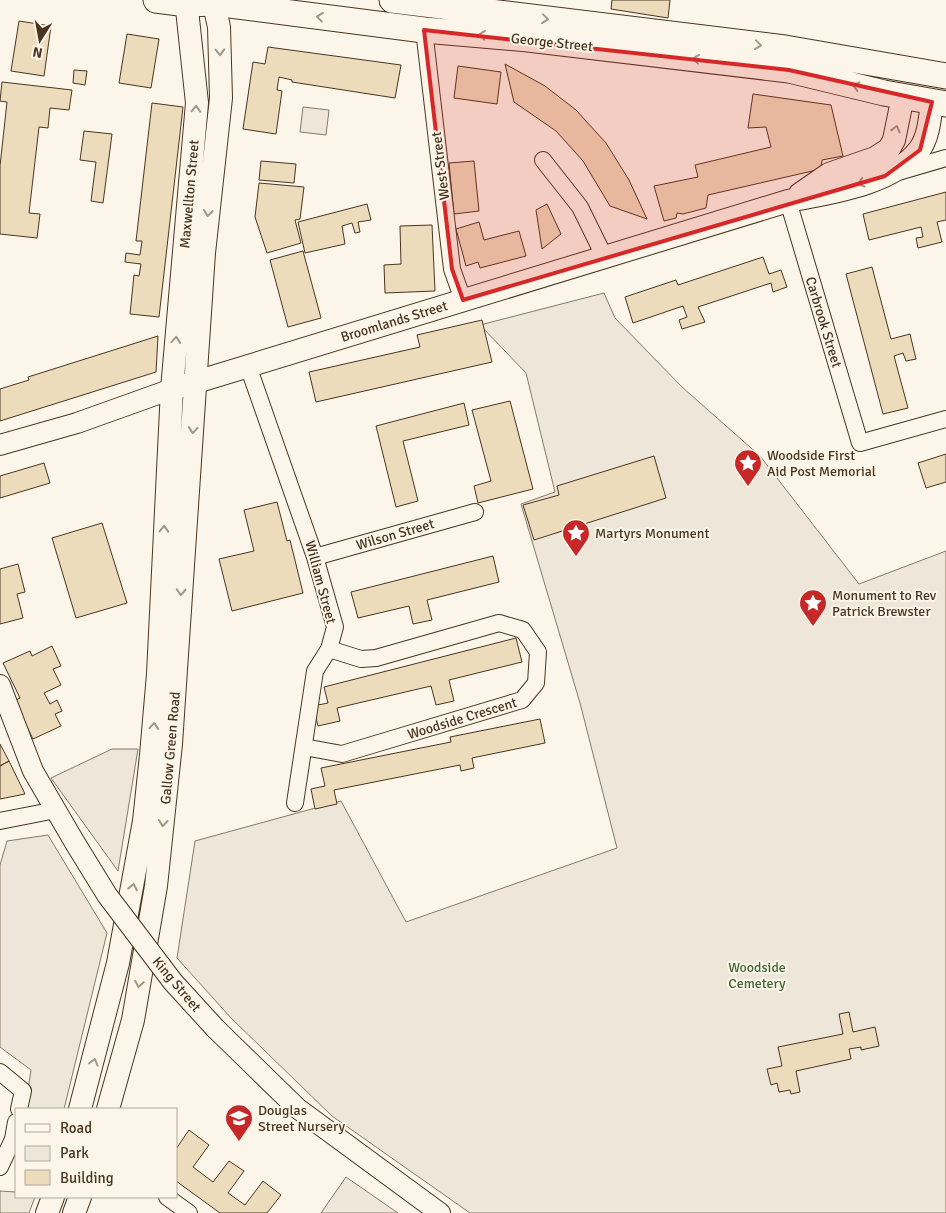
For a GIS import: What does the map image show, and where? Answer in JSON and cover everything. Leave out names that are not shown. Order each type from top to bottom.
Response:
[{"type":"main road","name":"George Street","points":[[156,0],[214,2],[424,30],[528,39],[788,70],[939,103]]},
{"type":"main road","name":"George Street","points":[[392,0],[785,48],[946,76]]},
{"type":"main road","name":"Maxwellton Street","points":[[172,389],[197,102],[186,2]]},
{"type":"main road","name":"Maxwellton Street","points":[[197,381],[204,253],[221,98],[219,27],[214,2]]},
{"type":"main road","points":[[903,96],[907,69]]},
{"type":"main road","points":[[907,69],[939,103]]},
{"type":"main road","name":"Broomlands Street","points":[[788,202],[830,174],[875,158],[889,149],[898,125],[903,96]]},
{"type":"main road","name":"Broomlands Street","points":[[172,389],[788,202],[832,192],[885,176],[904,164],[920,150],[939,103]]},
{"type":"main road","name":"Gallow Green Road","points":[[108,1108],[133,1020],[156,886],[172,744],[181,577],[197,381]]},
{"type":"main road","name":"Gallow Green Road","points":[[80,1108],[118,963],[144,821],[158,674],[172,389]]},
{"type":"main road","points":[[47,1213],[53,1198]]},
{"type":"main road","points":[[74,1213],[80,1198]]},
{"type":"street","name":"West Street","points":[[424,30],[452,269],[462,300]]},
{"type":"street","name":"Broomlands Street","points":[[885,176],[946,158]]},
{"type":"street","points":[[543,160],[580,207],[605,258]]},
{"type":"street","name":"Carbrook Street","points":[[788,202],[860,443],[946,418]]},
{"type":"street","name":"William Street","points":[[248,366],[279,448],[315,557],[335,627],[329,649],[315,671],[295,803]]},
{"type":"street","name":"Broomlands Street","points":[[0,445],[77,423],[172,389]]},
{"type":"street","name":"Wilson Street","points":[[315,557],[476,512]]},
{"type":"street","name":"Woodside Crescent","points":[[304,747],[342,754],[522,700],[536,683],[538,652],[523,630],[499,622],[376,658],[361,659],[329,649]]},
{"type":"street","name":"King Street","points":[[0,685],[33,771],[107,896],[173,982],[215,1028],[297,1108],[339,1141],[440,1213]]},
{"type":"street","points":[[0,821],[56,810]]},
{"type":"street","points":[[0,1072],[22,1091],[19,1108]]},
{"type":"street","points":[[0,1167],[13,1139],[15,1128]]},
{"type":"street","points":[[167,1198],[188,1213]]},
{"type":"highlighted area","points":[[424,30],[789,70],[932,102],[920,150],[885,176],[463,300],[452,269]]},
{"type":"green space","points":[[303,107],[329,110],[326,135],[300,132]]},
{"type":"green space","name":"Woodside Cemetery","points":[[604,293],[615,318],[682,387],[760,456],[859,584],[946,551],[946,1213],[470,1213],[332,1116],[231,1018],[177,958],[195,841],[341,801],[406,922],[617,848],[580,703],[521,504],[555,492],[526,373],[480,325]]},
{"type":"green space","points":[[112,749],[138,749],[118,871],[51,778]]},
{"type":"green space","points":[[48,835],[107,933],[64,1108],[25,1108],[31,1070],[0,1047],[0,865],[7,841]]},
{"type":"green space","points":[[346,1177],[398,1213],[321,1213]]},
{"type":"green space","points":[[0,1191],[15,1192],[15,1198],[35,1198],[29,1213],[0,1213]]},
{"type":"building","points":[[612,0],[670,0],[668,18],[611,9]]},
{"type":"building","points":[[19,21],[51,26],[44,76],[11,71]]},
{"type":"building","points":[[127,34],[159,39],[151,88],[119,83]]},
{"type":"building","points":[[268,47],[401,65],[395,98],[292,82],[292,80],[279,77],[277,90],[282,91],[276,134],[243,129],[253,62],[265,64]]},
{"type":"building","points":[[505,64],[545,86],[576,110],[606,143],[629,180],[647,219],[610,206],[583,161],[556,131],[514,102]]},
{"type":"building","points":[[458,66],[501,72],[497,104],[454,98]]},
{"type":"building","points":[[74,70],[87,71],[85,85],[73,83]]},
{"type":"building","points":[[2,82],[72,90],[69,110],[50,108],[48,128],[39,127],[29,213],[40,214],[37,238],[0,234],[0,166],[7,102],[0,101]]},
{"type":"building","points":[[753,94],[831,105],[843,156],[822,160],[821,169],[708,195],[706,208],[683,214],[677,213],[676,218],[664,221],[654,186],[698,177],[695,165],[771,147],[766,127],[748,128]]},
{"type":"building","points":[[152,103],[183,107],[159,317],[130,314],[134,275],[139,276],[141,264],[125,262],[126,253],[140,255],[142,241],[136,241]]},
{"type":"building","points":[[84,131],[112,134],[103,203],[91,201],[96,162],[80,160]]},
{"type":"building","points":[[261,161],[296,164],[294,183],[259,180]]},
{"type":"building","points":[[474,161],[479,211],[454,214],[449,163]]},
{"type":"building","points":[[259,183],[304,187],[300,219],[295,220],[301,243],[267,253],[255,217]]},
{"type":"building","points":[[946,192],[946,220],[937,222],[942,242],[918,248],[916,238],[923,237],[921,227],[869,240],[863,214]]},
{"type":"building","points":[[367,204],[371,220],[358,222],[360,232],[355,233],[352,223],[342,226],[345,244],[305,253],[298,222]]},
{"type":"building","points":[[547,204],[561,234],[542,249],[536,210]]},
{"type":"building","points":[[479,222],[484,240],[519,231],[526,256],[480,268],[478,262],[466,266],[456,229]]},
{"type":"building","points":[[432,225],[435,291],[385,293],[384,265],[401,264],[400,226]]},
{"type":"building","points":[[303,251],[321,318],[288,327],[270,260]]},
{"type":"building","points":[[763,257],[769,274],[781,270],[787,287],[773,292],[771,283],[698,307],[705,322],[682,329],[679,320],[687,317],[683,306],[633,323],[625,297],[676,280],[678,285]]},
{"type":"building","points":[[872,267],[891,339],[910,334],[916,359],[906,361],[903,353],[894,356],[908,408],[883,414],[846,274]]},
{"type":"building","points":[[482,320],[492,362],[316,402],[309,372],[420,347],[417,335]]},
{"type":"building","points":[[158,336],[156,372],[0,421],[0,389],[29,380],[28,377]]},
{"type":"building","points":[[510,401],[533,489],[478,503],[474,486],[491,481],[472,410]]},
{"type":"building","points":[[464,403],[469,425],[403,441],[418,501],[396,507],[376,426]]},
{"type":"building","points":[[946,454],[946,482],[926,488],[918,463]]},
{"type":"building","points":[[654,456],[666,498],[534,540],[523,505],[559,495],[557,486]]},
{"type":"building","points":[[44,463],[50,483],[0,498],[0,476]]},
{"type":"building","points":[[277,502],[287,541],[290,540],[303,593],[232,611],[219,559],[254,551],[244,510]]},
{"type":"building","points":[[102,523],[127,603],[76,618],[52,538]]},
{"type":"building","points":[[493,556],[499,582],[427,600],[432,620],[413,624],[409,606],[358,618],[351,592]]},
{"type":"building","points":[[18,564],[25,592],[17,594],[23,618],[0,624],[0,569]]},
{"type":"building","points":[[516,638],[522,662],[449,680],[454,701],[436,705],[431,686],[337,708],[340,721],[318,726],[313,706],[328,703],[324,687]]},
{"type":"building","points":[[52,646],[61,666],[53,669],[61,685],[44,693],[50,704],[57,700],[62,711],[55,714],[61,726],[33,739],[14,701],[20,698],[3,663],[30,651],[32,656]]},
{"type":"building","points":[[540,719],[545,743],[472,758],[474,768],[461,771],[460,765],[334,790],[337,804],[315,809],[311,789],[325,786],[321,768],[451,742],[450,737]]},
{"type":"building","points":[[0,744],[9,761],[0,766]]},
{"type":"building","points":[[9,761],[25,794],[0,799],[0,766]]},
{"type":"building","points":[[849,1012],[853,1032],[875,1027],[879,1046],[861,1050],[861,1047],[849,1049],[851,1059],[796,1071],[800,1092],[791,1094],[790,1090],[779,1092],[777,1083],[771,1085],[767,1069],[782,1066],[778,1047],[843,1034],[839,1014]]},
{"type":"building","points":[[189,1130],[209,1145],[193,1167],[213,1182],[229,1161],[244,1171],[228,1193],[245,1205],[263,1181],[281,1195],[267,1213],[220,1213],[178,1182],[178,1146]]},
{"type":"place","name":"Woodside First Aid Post Memorial","points":[[748,487]]},
{"type":"place","name":"Martyrs Monument","points":[[576,557]]},
{"type":"place","name":"Monument to Rev Patrick Brewster","points":[[813,627]]},
{"type":"place","name":"Douglas Street Nursery","points":[[239,1142]]}]
